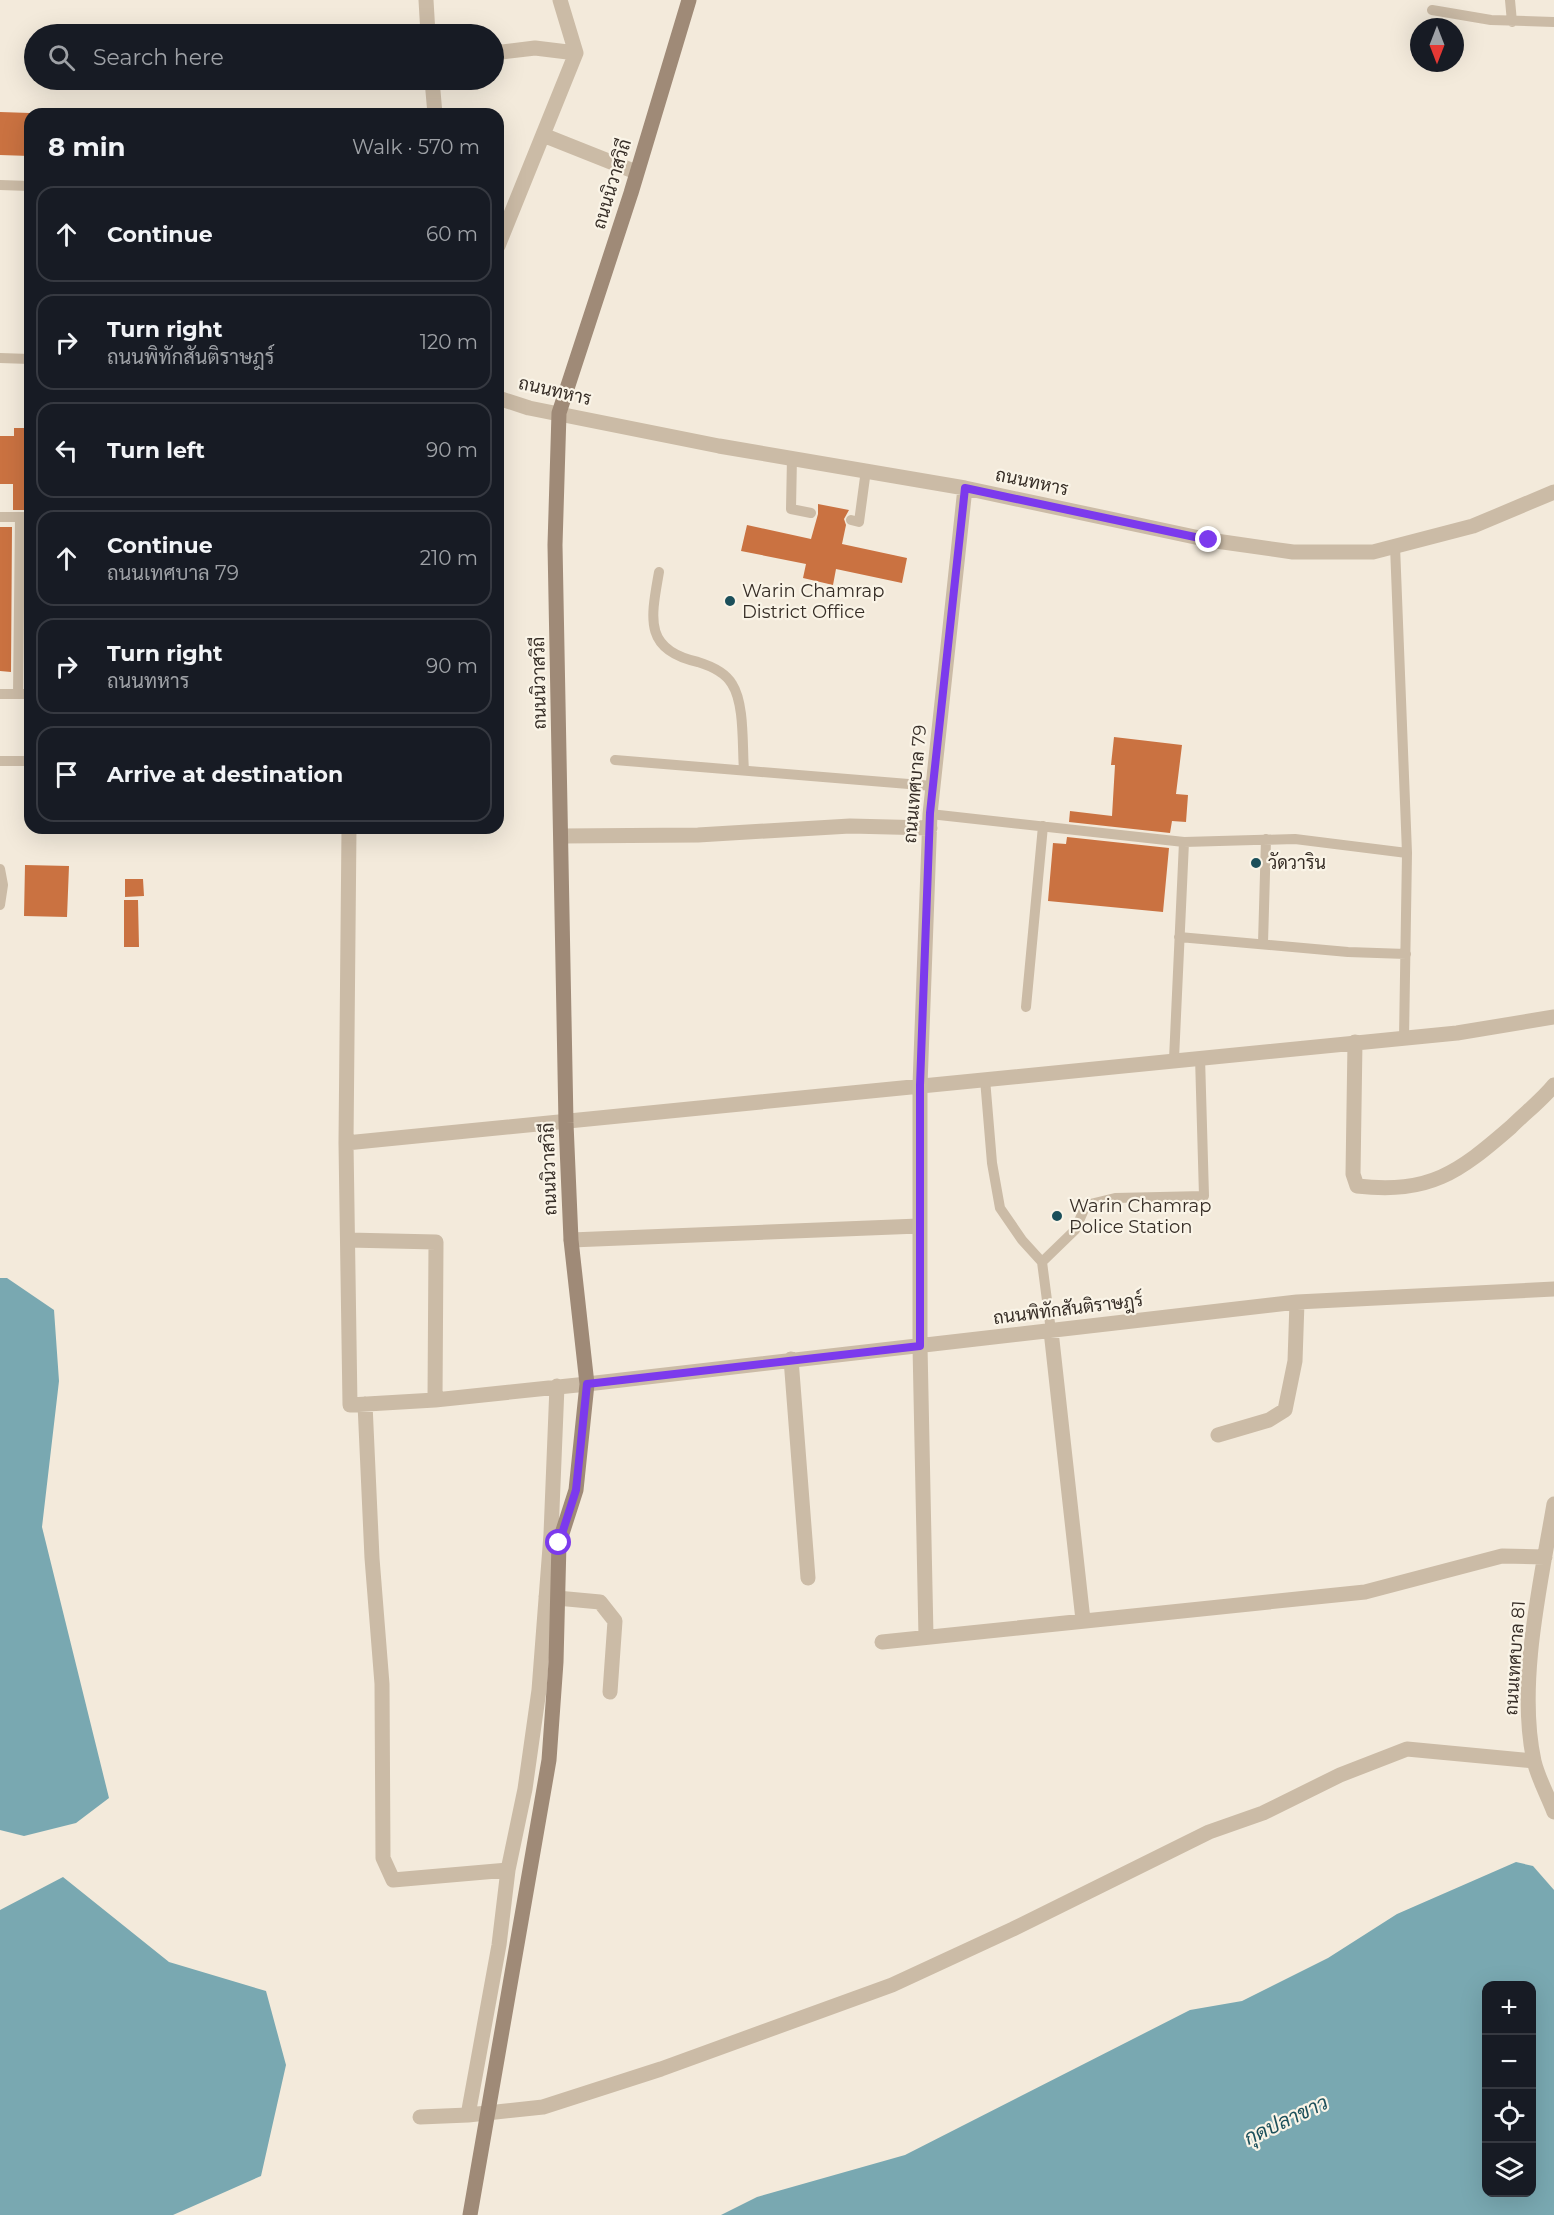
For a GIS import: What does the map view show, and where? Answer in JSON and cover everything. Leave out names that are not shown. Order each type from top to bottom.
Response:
[{"type":"main road","name":"ถนนนิวาสวิถี","points":[[470,2215],[549,1760],[556,1662],[559,1543],[576,1490],[587,1384],[571,1240],[566,1123],[555,545],[559,413],[689,0]]},
{"type":"street","points":[[426,0],[427,24]]},
{"type":"street","points":[[504,231],[576,53],[560,0]]},
{"type":"street","points":[[504,52],[535,48],[576,53]]},
{"type":"street","points":[[433,90],[434,108]]},
{"type":"street","points":[[543,135],[636,172]]},
{"type":"street","name":"ถนนทหาร","points":[[504,399],[719,446],[965,488],[1220,542],[1293,552],[1373,552],[1473,526],[1554,492]]},
{"type":"street","name":"ถนนเทศบาล 79","points":[[926,1637],[920,1346],[920,1085],[930,821],[965,488]]},
{"type":"street","points":[[562,836],[698,835],[930,821]]},
{"type":"street","points":[[349,834],[346,1143],[350,1405],[365,1404],[372,1558],[382,1684],[383,1858],[393,1880],[508,1870]]},
{"type":"street","points":[[346,1143],[566,1123],[1200,1056],[1457,1033],[1554,1017]]},
{"type":"street","points":[[1355,1042],[1353,1182],[1357,1186],[1416,1185],[1446,1177],[1470,1162],[1554,1084]]},
{"type":"street","points":[[571,1240],[920,1226]]},
{"type":"street","points":[[348,1240],[436,1242],[435,1400]]},
{"type":"street","name":"ถนนพิทักสันติราษฎร์","points":[[365,1404],[435,1400],[587,1384],[1297,1302],[1554,1289]]},
{"type":"street","points":[[1218,1436],[1269,1420],[1285,1410],[1295,1361],[1297,1302]]},
{"type":"street","points":[[1051,1331],[1083,1620]]},
{"type":"street","points":[[791,1359],[808,1578]]},
{"type":"street","points":[[468,2115],[499,1945],[508,1870],[525,1789],[539,1690],[557,1386]]},
{"type":"street","name":"ถนนเทศบาล 81","points":[[1554,1504],[1536,1615],[1528,1702],[1534,1761],[1554,1812]]},
{"type":"street","points":[[882,1642],[1365,1592],[1502,1556],[1545,1557]]},
{"type":"street","points":[[546,1598],[600,1602],[615,1621],[610,1692]]},
{"type":"street","points":[[420,2116],[468,2115],[543,2107],[661,2069],[892,1985],[1013,1929],[1209,1832],[1263,1813],[1340,1774],[1407,1749],[1534,1761]]},
{"type":"lane","points":[[1510,0],[1512,22]]},
{"type":"lane","points":[[1432,10],[1512,22],[1554,21]]},
{"type":"lane","points":[[0,185],[24,186]]},
{"type":"lane","points":[[0,358],[24,359]]},
{"type":"lane","points":[[792,457],[791,509],[811,513]]},
{"type":"lane","points":[[851,520],[859,522],[866,470]]},
{"type":"lane","points":[[0,517],[24,517]]},
{"type":"lane","points":[[1395,546],[1407,853],[1404,1038]]},
{"type":"lane","points":[[659,572],[653,611],[656,636],[669,653],[717,670],[732,683],[739,704],[744,770]]},
{"type":"lane","points":[[0,694],[24,694]]},
{"type":"lane","points":[[615,759],[933,786]]},
{"type":"lane","points":[[0,760],[24,761]]},
{"type":"lane","points":[[930,821],[1043,826],[1184,842],[1295,839],[1407,853]]},
{"type":"lane","points":[[1026,1007],[1043,826]]},
{"type":"lane","points":[[1263,943],[1266,839]]},
{"type":"lane","points":[[1174,1059],[1184,842]]},
{"type":"lane","points":[[0,869],[3,885],[0,905]]},
{"type":"lane","points":[[1179,937],[1348,952],[1406,954]]},
{"type":"lane","points":[[1042,1262],[1075,1230],[1086,1205],[1116,1198],[1204,1196],[1200,1056]]},
{"type":"lane","points":[[985,1079],[992,1163],[1000,1208],[1022,1240],[1042,1262],[1051,1331]]},
{"type":"water","points":[[0,1278],[7,1278],[54,1310],[59,1381],[42,1527],[109,1798],[76,1823],[24,1836],[0,1830]]},
{"type":"water","name":"กุดปลาขาว","points":[[1516,1862],[1533,1866],[1554,1890],[1554,2215],[721,2215],[757,2197],[905,2155],[1190,2010],[1242,2001],[1328,1958],[1397,1914]]},
{"type":"water","points":[[63,1877],[169,1962],[266,1991],[286,2065],[261,2176],[173,2215],[0,2215],[0,1910]]},
{"type":"building","points":[[0,112],[24,113],[24,156],[0,155]]},
{"type":"building","points":[[14,428],[24,428],[24,510],[13,510],[13,484],[0,484],[0,436],[14,436]]},
{"type":"building","points":[[818,504],[849,510],[844,519],[846,525],[842,544],[907,558],[902,583],[836,569],[833,585],[803,578],[806,564],[741,551],[747,525],[811,539],[818,514]]},
{"type":"building","points":[[0,527],[12,527],[11,672],[0,671]]},
{"type":"building","points":[[1114,737],[1182,745],[1176,794],[1188,795],[1186,822],[1172,821],[1170,833],[1069,822],[1070,811],[1112,816],[1115,765],[1111,765]]},
{"type":"building","points":[[1067,837],[1169,848],[1163,912],[1048,901],[1053,843],[1066,844]]},
{"type":"building","points":[[25,865],[69,866],[67,917],[24,916]]},
{"type":"building","points":[[125,879],[143,879],[144,896],[125,897]]},
{"type":"building","points":[[124,900],[138,900],[139,947],[124,947]]},
{"type":"place","name":"Warin Chamrap District Office","points":[[730,601]]},
{"type":"place","name":"วัดวาริน","points":[[1256,863]]},
{"type":"place","name":"Warin Chamrap Police Station","points":[[1057,1216]]},
{"type":"route","points":[[559,1543],[576,1490],[587,1384],[920,1346],[920,1085],[930,813],[965,488],[1209,540]]}]
